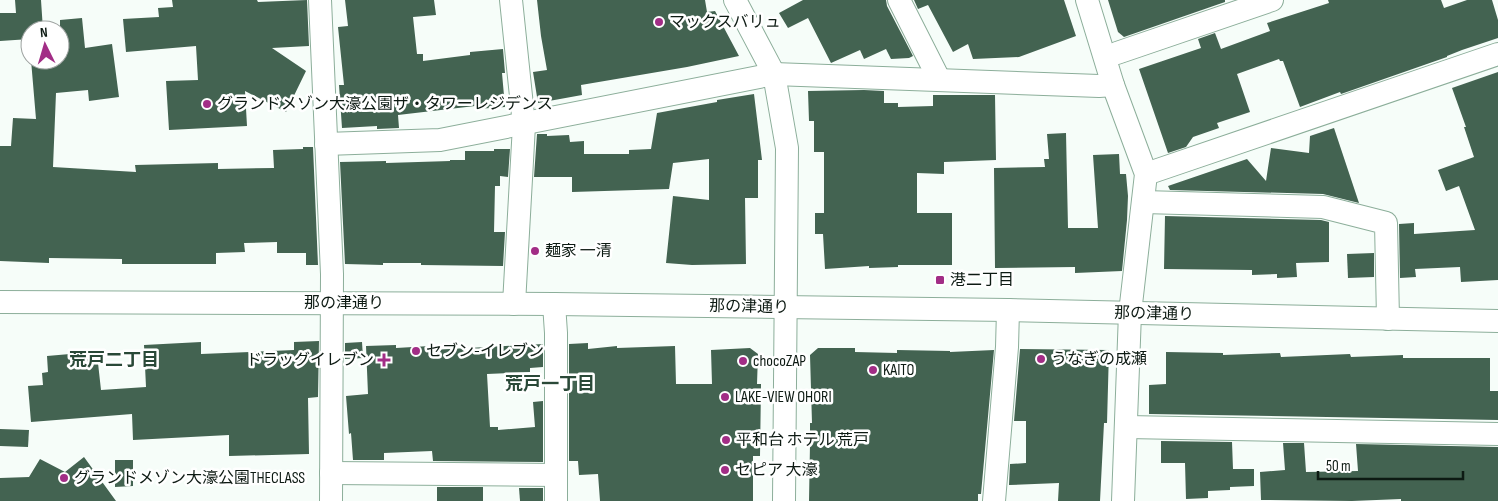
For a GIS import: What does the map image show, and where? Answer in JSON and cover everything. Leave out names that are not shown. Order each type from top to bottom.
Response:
[{"type":"street","points":[[320,0],[332,303],[331,501]]},
{"type":"street","points":[[511,0],[524,125],[514,304]]},
{"type":"street","points":[[735,0],[774,74],[787,148],[784,501]]},
{"type":"street","points":[[899,0],[939,79]]},
{"type":"street","points":[[1087,0],[1113,85],[1146,174],[1130,313],[1123,501]]},
{"type":"street","points":[[1117,53],[1272,0]]},
{"type":"street","points":[[1146,174],[1498,54]]},
{"type":"street","points":[[326,144],[440,140],[524,125],[774,74],[1113,85]]},
{"type":"street","points":[[1143,202],[1323,207],[1386,223],[1388,319]]},
{"type":"street","name":"那の津通り","points":[[0,302],[554,304],[1008,310],[1498,321]]},
{"type":"street","points":[[554,304],[556,332],[556,501]]},
{"type":"street","points":[[994,501],[1007,347],[1008,310]]},
{"type":"street","points":[[1126,427],[1498,434]]},
{"type":"street","points":[[331,473],[556,474]]},
{"type":"building","points":[[15,0],[41,0],[42,20],[20,20],[20,40],[0,41],[0,13],[16,13]]},
{"type":"building","points":[[172,0],[257,0],[258,2],[307,0],[309,46],[272,48],[306,71],[286,112],[245,91],[247,126],[169,130],[166,81],[198,80],[196,46],[126,52],[123,19],[159,17],[158,8],[173,7]]},
{"type":"building","points":[[345,0],[434,0],[436,15],[413,17],[417,54],[423,54],[423,61],[470,55],[470,52],[503,49],[505,73],[502,73],[505,107],[476,109],[475,106],[398,115],[399,128],[377,129],[377,126],[342,128],[339,85],[344,85],[338,27],[348,26]]},
{"type":"building","points":[[537,0],[705,0],[707,12],[715,11],[739,56],[581,85],[582,95],[538,103],[533,72],[547,70]]},
{"type":"building","points":[[803,0],[886,0],[887,6],[913,56],[891,59],[886,49],[864,59],[860,50],[831,63],[808,18],[788,28],[779,13]]},
{"type":"building","points":[[914,0],[1064,0],[1076,36],[1019,57],[973,59],[968,44],[953,52],[928,5],[918,9]]},
{"type":"building","points":[[1108,0],[1225,0],[1225,2],[1124,37],[1118,32]]},
{"type":"building","points":[[1328,0],[1441,0],[1444,8],[1467,0],[1492,0],[1498,20],[1498,38],[1300,107],[1283,61],[1279,59],[1237,74],[1250,112],[1217,123],[1219,128],[1193,137],[1186,147],[1168,153],[1139,69],[1201,48],[1198,39],[1215,33],[1221,49],[1270,31],[1267,23],[1329,3]]},
{"type":"building","points":[[82,18],[85,48],[112,44],[119,97],[89,101],[88,90],[56,93],[53,167],[136,172],[135,165],[218,163],[218,169],[274,168],[273,150],[313,147],[318,265],[306,265],[306,253],[277,253],[277,242],[244,243],[245,252],[216,253],[216,264],[122,264],[122,259],[49,258],[49,263],[0,261],[0,146],[11,146],[13,118],[36,119],[32,70],[70,70],[70,20],[60,20]]},
{"type":"building","points":[[1498,72],[1498,280],[1461,282],[1460,267],[1415,269],[1416,277],[1400,278],[1399,224],[1414,223],[1414,234],[1475,230],[1459,186],[1446,191],[1438,170],[1474,157],[1452,88]]},
{"type":"building","points":[[808,91],[884,91],[884,103],[898,103],[898,107],[933,106],[933,95],[995,95],[996,160],[944,162],[944,174],[917,173],[917,213],[952,213],[952,265],[898,265],[898,267],[869,268],[869,266],[825,269],[823,234],[815,234],[815,213],[824,213],[824,152],[814,152],[814,121],[809,121]]},
{"type":"building","points":[[754,94],[762,160],[758,160],[758,198],[745,198],[746,264],[692,265],[666,263],[673,196],[709,200],[709,159],[673,163],[669,189],[572,192],[572,177],[534,177],[537,134],[547,134],[547,136],[569,135],[570,142],[584,141],[584,154],[629,154],[629,150],[651,149],[657,113]]},
{"type":"building","points":[[1334,128],[1359,203],[1323,194],[1170,190],[1168,186],[1247,159],[1266,181],[1271,148],[1309,153],[1310,136]]},
{"type":"building","points":[[1066,133],[1068,228],[1098,228],[1093,155],[1119,154],[1120,174],[1126,174],[1128,196],[1122,271],[1075,273],[1075,267],[995,268],[994,168],[1045,167],[1044,159],[1049,159],[1047,134]]},
{"type":"building","points":[[494,149],[510,149],[508,177],[500,176],[500,186],[495,186],[494,232],[505,232],[503,266],[421,265],[421,263],[345,264],[340,162],[386,161],[386,163],[465,160],[465,151],[494,151]]},
{"type":"building","points":[[1165,216],[1321,220],[1329,222],[1329,262],[1296,263],[1297,277],[1277,278],[1277,274],[1252,275],[1252,270],[1164,269]]},
{"type":"building","points":[[1374,253],[1374,277],[1348,278],[1347,254]]},
{"type":"building","points":[[319,341],[318,397],[308,398],[309,454],[229,456],[229,435],[133,440],[132,414],[31,422],[28,386],[43,385],[42,373],[48,372],[47,356],[93,352],[94,363],[98,363],[101,390],[146,387],[144,345],[201,342],[201,354],[294,350],[294,342]]},
{"type":"building","points":[[362,342],[363,358],[345,359],[345,343]]},
{"type":"building","points":[[588,343],[588,349],[617,346],[617,348],[675,346],[676,384],[712,384],[711,350],[750,348],[758,354],[757,384],[761,384],[760,456],[753,456],[753,501],[600,501],[598,474],[579,475],[578,461],[569,461],[569,344]]},
{"type":"building","points":[[543,344],[543,367],[530,368],[530,372],[487,374],[490,427],[498,427],[498,430],[535,427],[533,402],[543,401],[543,462],[433,461],[432,451],[384,453],[384,460],[353,460],[346,396],[368,394],[366,346],[396,345],[396,348],[430,346],[431,350]]},
{"type":"building","points":[[818,348],[855,348],[855,352],[897,353],[897,350],[950,352],[994,350],[981,494],[978,494],[978,501],[809,501],[810,423],[812,423],[810,355]]},
{"type":"building","points":[[1020,349],[1109,350],[1107,423],[1104,423],[1100,501],[1058,501],[1059,483],[1009,485],[1010,464],[1026,463],[1026,421],[1014,421]]},
{"type":"building","points":[[1166,352],[1223,353],[1223,355],[1280,353],[1281,357],[1350,354],[1351,357],[1403,355],[1403,358],[1490,358],[1490,391],[1498,391],[1498,420],[1149,414],[1149,385],[1166,384]]},
{"type":"building","points":[[0,429],[29,430],[28,447],[0,446]]},
{"type":"building","points":[[1161,441],[1232,442],[1233,469],[1254,469],[1254,486],[1230,487],[1230,490],[1208,491],[1208,498],[1186,499],[1185,463],[1161,463]]},
{"type":"building","points":[[1283,443],[1304,443],[1306,472],[1358,471],[1356,444],[1498,447],[1498,501],[1401,501],[1401,499],[1352,501],[1261,500],[1260,472],[1285,470]]},
{"type":"building","name":"グランドメゾン大濠公園THECLASS","points":[[84,457],[116,501],[0,501],[0,478],[29,477],[40,459],[65,472]]},
{"type":"building","points":[[115,460],[133,460],[133,486],[115,487]]},
{"type":"building","points":[[437,487],[483,487],[483,501],[437,501]]},
{"type":"building","points":[[519,488],[543,488],[543,501],[520,501]]},
{"type":"place","name":"マックスバリュ","points":[[659,22]]},
{"type":"place","name":"グランドメゾン大濠公園ザ・タワーレジデンス","points":[[207,104]]},
{"type":"place","name":"麺家 一清","points":[[535,251]]},
{"type":"place","name":"港二丁目","points":[[940,280]]},
{"type":"place","name":"セブン-イレブン","points":[[416,351]]},
{"type":"place","name":"うなぎの成瀬","points":[[1041,359]]},
{"type":"place","name":"ドラッグイレブン","points":[[384,360]]},
{"type":"place","name":"chocoZAP","points":[[743,361]]},
{"type":"place","name":"KAITO","points":[[873,370]]},
{"type":"place","name":"LAKE-VIEW OHORI","points":[[725,397]]},
{"type":"place","name":"平和台 ホテル 荒戸","points":[[726,440]]},
{"type":"place","name":"セピア 大濠","points":[[725,470]]},
{"type":"place","name":"グランドメゾン大濠公園THECLASS","points":[[64,478]]},
{"type":"district","name":"荒戸二丁目","points":[[114,360]]},
{"type":"district","name":"荒戸一丁目","points":[[550,384]]}]
